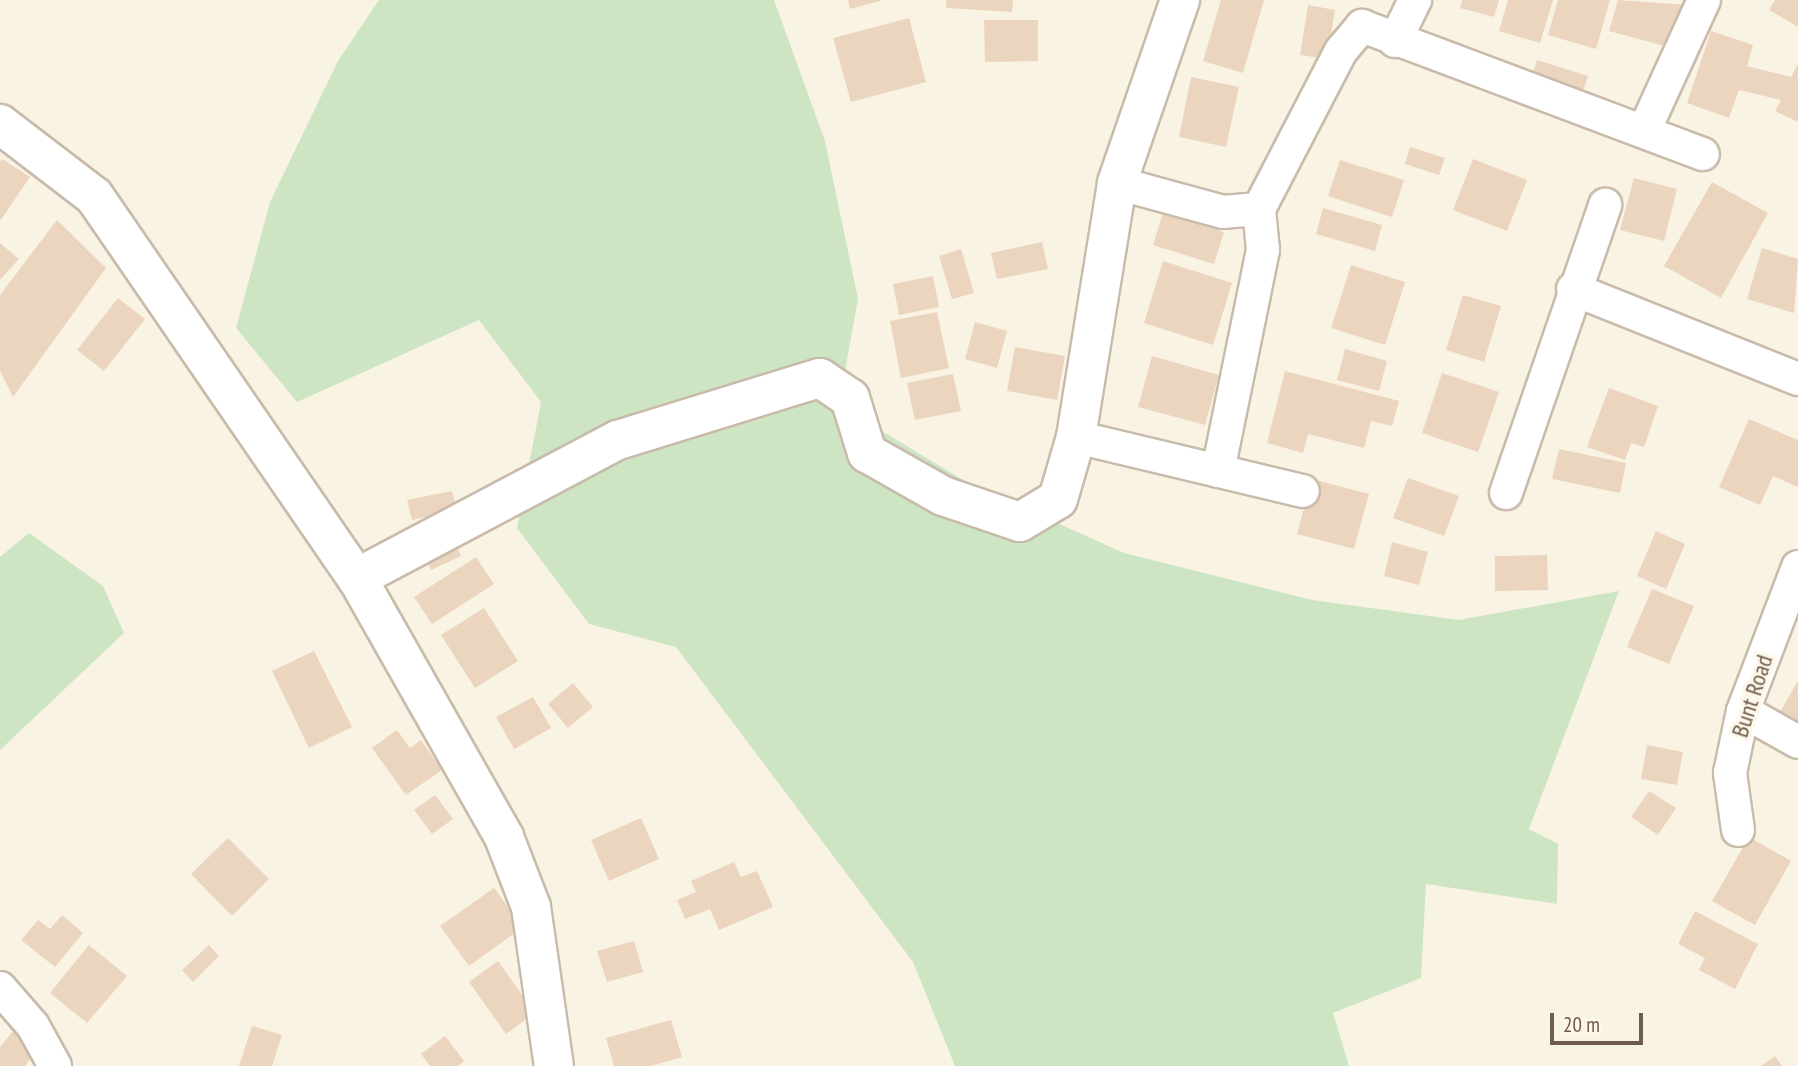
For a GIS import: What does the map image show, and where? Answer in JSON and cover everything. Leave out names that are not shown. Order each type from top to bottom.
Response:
[{"type":"street","points":[[357,578],[618,440],[820,378],[850,398],[867,453],[943,496],[1020,523],[1058,499],[1076,438],[1117,183],[1181,0]]},
{"type":"street","points":[[1395,41],[1415,0]]},
{"type":"street","points":[[1644,131],[1704,0]]},
{"type":"street","points":[[1218,471],[1263,250],[1259,209],[1341,51],[1362,26],[1395,41],[1703,154]]},
{"type":"street","points":[[0,124],[94,196],[357,578],[504,837],[531,907],[554,1066]]},
{"type":"street","points":[[1117,183],[1223,212],[1259,209]]},
{"type":"street","points":[[1506,493],[1573,289],[1605,205]]},
{"type":"street","points":[[1573,289],[1798,379]]},
{"type":"street","points":[[1076,438],[1303,491]]},
{"type":"street","name":"Bunt Road","points":[[1738,830],[1730,773],[1742,711],[1790,612],[1798,567]]},
{"type":"street","points":[[1742,711],[1798,742]]},
{"type":"street","points":[[0,988],[33,1026],[55,1066]]},
{"type":"green space","points":[[379,0],[774,0],[825,141],[858,299],[839,405],[968,483],[1124,553],[1312,600],[1459,620],[1619,591],[1529,829],[1558,844],[1557,904],[1426,884],[1421,978],[1333,1013],[1349,1066],[955,1066],[913,962],[676,647],[589,624],[517,528],[541,402],[479,320],[297,402],[236,328],[270,202],[338,61]]},
{"type":"green space","points":[[29,533],[103,586],[124,633],[0,750],[0,557]]},
{"type":"building","points":[[848,0],[880,0],[880,1],[850,9]]},
{"type":"building","points":[[946,0],[1013,0],[1012,12],[946,8]]},
{"type":"building","points":[[1221,0],[1264,0],[1243,73],[1203,61]]},
{"type":"building","points":[[1462,0],[1499,0],[1494,17],[1460,8]]},
{"type":"building","points":[[1508,0],[1553,0],[1540,43],[1499,31]]},
{"type":"building","points":[[1558,0],[1610,0],[1596,49],[1548,35]]},
{"type":"building","points":[[1618,0],[1688,5],[1676,49],[1609,31]]},
{"type":"building","points":[[1775,0],[1798,0],[1798,27],[1769,10]]},
{"type":"building","points":[[1308,5],[1335,10],[1327,59],[1300,55]]},
{"type":"building","points":[[909,18],[926,82],[851,102],[833,38]]},
{"type":"building","points":[[984,20],[1038,20],[1038,61],[985,62]]},
{"type":"building","points":[[1711,31],[1753,45],[1747,66],[1791,77],[1798,64],[1798,122],[1775,111],[1781,100],[1739,90],[1729,118],[1687,103]]},
{"type":"building","points":[[1537,60],[1588,76],[1583,92],[1532,76]]},
{"type":"building","points":[[1191,77],[1239,87],[1226,147],[1179,137]]},
{"type":"building","points":[[1410,147],[1445,158],[1439,175],[1405,164]]},
{"type":"building","points":[[2,159],[30,177],[0,221],[0,162]]},
{"type":"building","points":[[1473,159],[1527,180],[1507,231],[1453,210]]},
{"type":"building","points":[[1340,160],[1404,180],[1392,217],[1328,196]]},
{"type":"building","points":[[1634,178],[1677,189],[1664,241],[1620,230]]},
{"type":"building","points":[[1712,182],[1768,213],[1721,298],[1664,266]]},
{"type":"building","points":[[1323,208],[1382,225],[1375,251],[1316,234]]},
{"type":"building","points":[[1163,213],[1224,232],[1214,264],[1153,245]]},
{"type":"building","points":[[57,220],[106,268],[13,397],[0,371],[0,295]]},
{"type":"building","points":[[1042,242],[1048,269],[997,279],[991,253]]},
{"type":"building","points":[[0,243],[19,259],[0,280]]},
{"type":"building","points":[[1762,248],[1798,259],[1794,313],[1747,299]]},
{"type":"building","points":[[961,249],[974,293],[952,299],[939,256]]},
{"type":"building","points":[[1163,261],[1232,283],[1213,345],[1144,323]]},
{"type":"building","points":[[1351,265],[1405,282],[1385,345],[1331,328]]},
{"type":"building","points":[[933,276],[939,307],[899,315],[893,284]]},
{"type":"building","points":[[1463,295],[1501,306],[1484,362],[1446,350]]},
{"type":"building","points":[[118,298],[145,319],[104,371],[77,350]]},
{"type":"building","points":[[937,312],[949,368],[901,378],[890,321]]},
{"type":"building","points":[[975,322],[1007,331],[997,368],[965,359]]},
{"type":"building","points":[[1015,347],[1065,356],[1057,400],[1007,391]]},
{"type":"building","points":[[1345,349],[1387,361],[1379,391],[1337,380]]},
{"type":"building","points":[[1152,356],[1219,375],[1205,425],[1138,407]]},
{"type":"building","points":[[1285,371],[1399,401],[1392,426],[1371,421],[1364,448],[1308,434],[1303,453],[1267,443]]},
{"type":"building","points":[[1442,373],[1499,392],[1478,452],[1422,433]]},
{"type":"building","points":[[953,374],[961,411],[915,420],[907,383]]},
{"type":"building","points":[[1609,388],[1658,406],[1644,447],[1631,443],[1625,460],[1587,447]]},
{"type":"building","points":[[1749,419],[1798,440],[1798,487],[1773,476],[1760,505],[1719,487]]},
{"type":"building","points":[[1559,449],[1626,463],[1620,493],[1552,479]]},
{"type":"building","points":[[1408,478],[1459,496],[1444,536],[1393,518]]},
{"type":"building","points":[[1312,479],[1369,494],[1354,549],[1297,534]]},
{"type":"building","points":[[452,491],[457,510],[412,520],[407,500]]},
{"type":"building","points":[[1656,531],[1685,544],[1666,589],[1637,576]]},
{"type":"building","points":[[452,537],[461,556],[431,570],[421,551]]},
{"type":"building","points":[[1392,542],[1428,552],[1419,585],[1384,576]]},
{"type":"building","points":[[1547,555],[1548,590],[1495,591],[1495,556]]},
{"type":"building","points":[[476,557],[494,584],[432,624],[414,597]]},
{"type":"building","points":[[1652,589],[1694,606],[1669,664],[1627,647]]},
{"type":"building","points":[[484,608],[518,661],[475,688],[441,635]]},
{"type":"building","points":[[314,651],[352,727],[309,748],[272,671]]},
{"type":"building","points":[[1798,681],[1798,729],[1777,717]]},
{"type":"building","points":[[573,683],[593,707],[568,728],[548,704]]},
{"type":"building","points":[[533,697],[551,728],[514,749],[496,717]]},
{"type":"building","points":[[397,730],[410,748],[421,740],[442,770],[406,795],[372,748]]},
{"type":"building","points":[[1647,745],[1683,752],[1677,785],[1641,779]]},
{"type":"building","points":[[1649,791],[1676,808],[1658,835],[1631,817]]},
{"type":"building","points":[[435,795],[453,819],[432,834],[414,810]]},
{"type":"building","points":[[641,818],[659,859],[609,881],[591,840]]},
{"type":"building","points":[[1749,837],[1791,861],[1755,925],[1712,901]]},
{"type":"building","points":[[228,838],[269,879],[232,916],[191,874]]},
{"type":"building","points":[[734,862],[741,877],[757,871],[773,907],[719,930],[710,909],[685,919],[677,900],[696,892],[691,881]]},
{"type":"building","points":[[494,888],[523,927],[469,966],[440,926]]},
{"type":"building","points":[[1695,911],[1758,944],[1735,989],[1699,970],[1705,958],[1678,944]]},
{"type":"building","points":[[62,915],[83,933],[55,967],[21,940],[38,920],[50,929]]},
{"type":"building","points":[[634,941],[643,972],[607,982],[597,951]]},
{"type":"building","points":[[89,945],[127,976],[87,1023],[50,993]]},
{"type":"building","points":[[209,945],[219,956],[193,982],[182,970]]},
{"type":"building","points":[[498,961],[535,1013],[506,1034],[469,982]]},
{"type":"building","points":[[671,1020],[682,1057],[651,1066],[614,1066],[606,1038]]},
{"type":"building","points":[[252,1026],[282,1035],[272,1066],[239,1066]]},
{"type":"building","points":[[14,1030],[38,1050],[25,1066],[0,1066],[0,1047]]},
{"type":"building","points":[[445,1036],[464,1061],[458,1066],[430,1066],[421,1054]]},
{"type":"building","points":[[1775,1056],[1782,1066],[1761,1066]]}]
